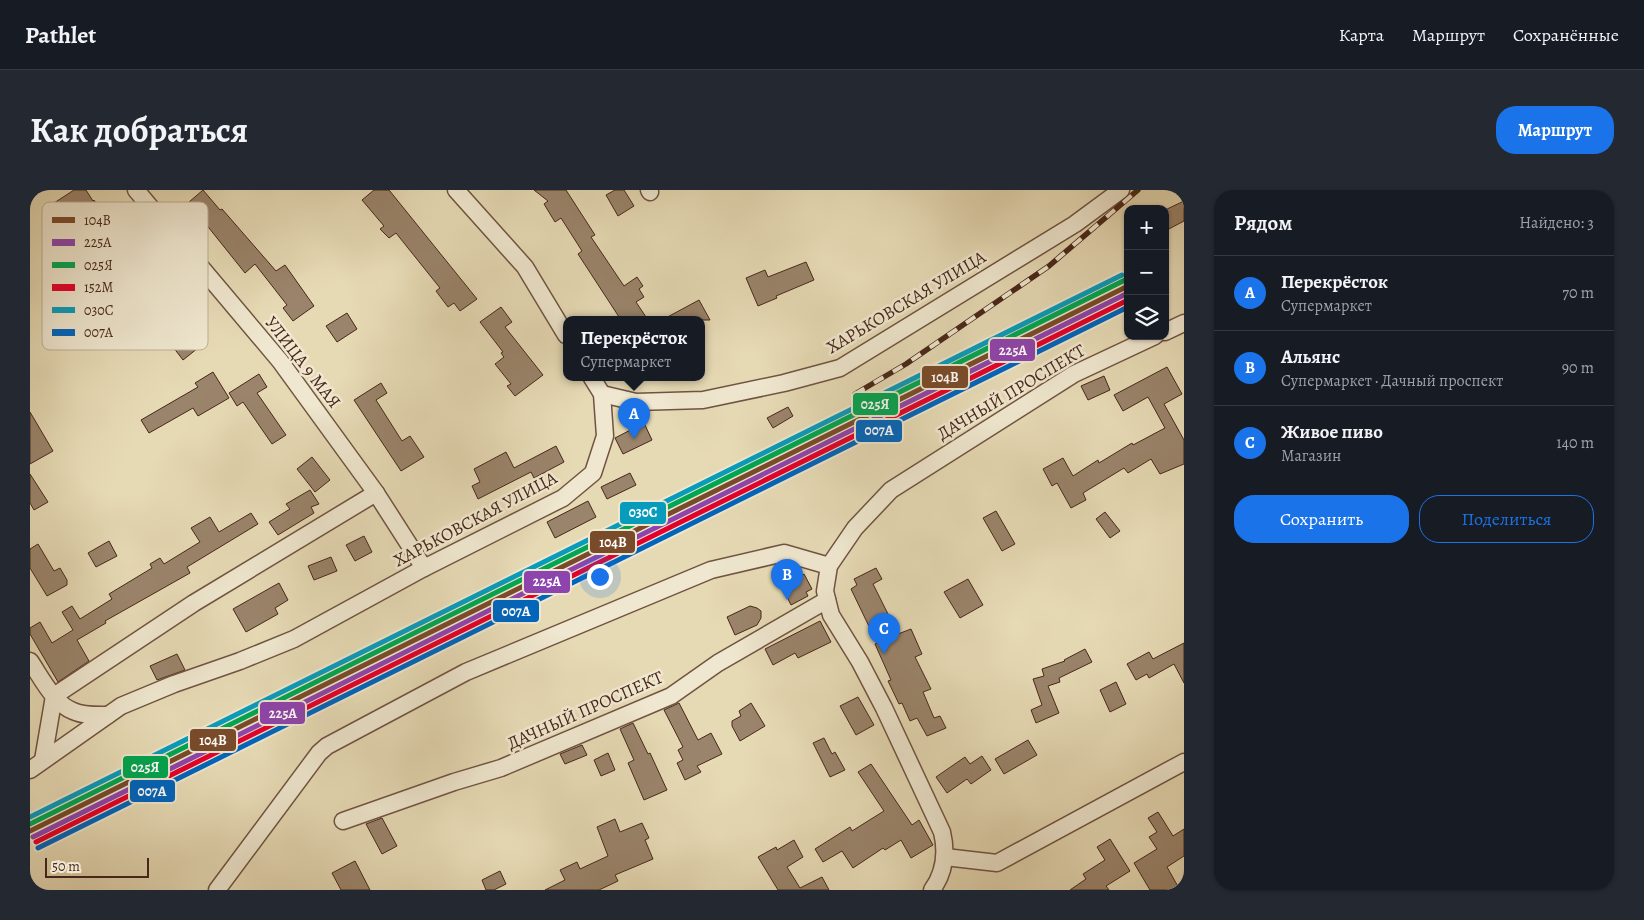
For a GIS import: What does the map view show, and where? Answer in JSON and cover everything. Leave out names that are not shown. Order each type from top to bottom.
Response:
[{"type":"street","name":"УЛИЦА 9 МАЯ","points":[[136,190],[146,202]]},
{"type":"street","points":[[456,190],[525,267],[563,331]]},
{"type":"street","name":"ХАРЬКОВСКАЯ УЛИЦА","points":[[37,765],[121,706],[294,639],[424,568],[563,498],[593,472],[605,436],[602,394],[636,402],[703,400],[784,383],[840,368],[1074,224],[1121,190]]},
{"type":"street","name":"УЛИЦА 9 МАЯ","points":[[208,276],[280,361],[376,493],[424,568]]},
{"type":"street","points":[[1169,330],[1184,323]]},
{"type":"street","name":"ДАЧНЫЙ ПРОСПЕКТ","points":[[828,566],[855,528],[891,490],[1074,374],[1147,340]]},
{"type":"street","points":[[594,381],[602,394]]},
{"type":"street","points":[[37,765],[54,696],[194,603],[376,493]]},
{"type":"street","points":[[217,890],[319,753],[327,746],[466,672],[711,570],[784,553],[828,566],[825,591],[831,615],[860,662],[893,726],[942,832],[946,857],[932,890]]},
{"type":"street","name":"ДАЧНЫЙ ПРОСПЕКТ","points":[[343,821],[454,782],[501,768],[671,696],[718,664],[827,600]]},
{"type":"street","points":[[30,661],[54,696],[72,711],[85,714],[108,715]]},
{"type":"street","points":[[946,857],[998,863],[1184,762]]},
{"type":"building","points":[[74,190],[86,190],[95,202],[56,202]]},
{"type":"building","points":[[203,190],[276,271],[285,265],[314,306],[293,321],[283,308],[287,305],[255,264],[245,273],[208,227],[208,202],[189,202]]},
{"type":"building","points":[[374,190],[389,190],[477,299],[460,311],[454,303],[448,307],[436,291],[440,288],[396,233],[389,238],[380,229],[384,226],[362,200]]},
{"type":"building","points":[[534,190],[566,190],[595,235],[591,237],[624,286],[637,277],[643,286],[639,289],[644,297],[636,302],[645,316],[618,316],[578,254],[582,251],[561,218],[555,222],[544,204],[548,201]]},
{"type":"building","points":[[615,190],[624,190],[634,206],[618,216],[606,195]]},
{"type":"building","points":[[1184,201],[1184,221],[1169,229],[1169,208]]},
{"type":"building","points":[[806,262],[814,280],[758,306],[746,278],[765,270],[768,277]]},
{"type":"building","points":[[699,300],[710,320],[705,320],[705,316],[669,316]]},
{"type":"building","points":[[501,307],[512,322],[505,327],[543,375],[515,396],[507,386],[511,384],[495,364],[504,357],[501,353],[503,352],[480,322]]},
{"type":"building","points":[[347,313],[357,329],[337,342],[326,326]]},
{"type":"building","points":[[175,350],[196,350],[183,360]]},
{"type":"building","points":[[1167,367],[1182,394],[1164,404],[1184,440],[1184,464],[1160,474],[1151,459],[1128,473],[1124,468],[1083,493],[1086,500],[1071,508],[1057,483],[1052,486],[1043,469],[1063,458],[1073,476],[1098,460],[1099,463],[1132,443],[1133,445],[1165,428],[1148,397],[1123,411],[1114,395]]},
{"type":"building","points":[[213,372],[229,398],[198,416],[193,408],[149,433],[141,420],[198,387],[195,383]]},
{"type":"building","points":[[259,374],[267,387],[257,393],[286,435],[272,444],[243,402],[237,406],[229,393]]},
{"type":"building","points":[[1104,376],[1110,390],[1088,400],[1081,386]]},
{"type":"building","points":[[381,383],[387,393],[376,400],[402,441],[410,436],[424,457],[401,471],[354,400]]},
{"type":"building","points":[[788,407],[793,416],[773,428],[767,418]]},
{"type":"building","points":[[30,412],[53,451],[30,464]]},
{"type":"building","points":[[644,423],[652,440],[623,454],[615,438]]},
{"type":"building","points":[[556,446],[564,462],[534,478],[531,472],[478,499],[472,486],[480,482],[474,469],[506,452],[514,468]]},
{"type":"building","points":[[312,457],[330,480],[315,492],[297,469]]},
{"type":"building","points":[[630,473],[636,485],[607,499],[601,487]]},
{"type":"building","points":[[30,474],[48,502],[34,510],[30,503]]},
{"type":"building","points":[[310,490],[319,504],[311,507],[314,513],[278,535],[269,522],[290,509],[286,504]]},
{"type":"building","points":[[588,501],[596,517],[555,538],[547,522]]},
{"type":"building","points":[[996,511],[1015,544],[1002,551],[983,518]]},
{"type":"building","points":[[1105,512],[1120,531],[1110,538],[1096,519]]},
{"type":"building","points":[[251,513],[258,524],[187,567],[190,573],[105,621],[106,623],[77,640],[89,661],[58,682],[30,634],[30,628],[40,622],[52,643],[73,630],[62,612],[72,606],[80,619],[112,599],[109,594],[152,568],[150,564],[160,558],[164,564],[200,542],[191,528],[210,517],[219,532]]},
{"type":"building","points":[[364,536],[372,552],[355,561],[346,545]]},
{"type":"building","points":[[109,541],[117,556],[96,567],[88,553]]},
{"type":"building","points":[[38,544],[54,571],[60,568],[67,580],[67,585],[47,596],[30,568],[30,549]]},
{"type":"building","points":[[331,557],[337,571],[314,580],[308,566]]},
{"type":"building","points":[[876,568],[882,579],[873,584],[898,634],[911,629],[922,654],[915,657],[931,689],[923,692],[934,718],[940,716],[946,728],[927,736],[917,718],[910,721],[902,703],[899,704],[888,681],[891,680],[875,644],[877,643],[851,589],[857,585],[854,579]]},
{"type":"building","points":[[804,574],[812,589],[806,592],[808,596],[791,605],[784,591],[791,581]]},
{"type":"building","points":[[968,579],[983,605],[960,618],[944,592]]},
{"type":"building","points":[[279,583],[288,600],[275,608],[278,614],[246,632],[233,609]]},
{"type":"building","points":[[750,606],[761,611],[761,618],[757,625],[735,635],[727,617]]},
{"type":"building","points":[[820,621],[831,642],[798,658],[795,653],[773,665],[765,649]]},
{"type":"building","points":[[1184,643],[1184,683],[1174,664],[1149,678],[1147,674],[1136,680],[1127,664],[1149,652],[1153,659]]},
{"type":"building","points":[[1085,649],[1092,662],[1059,678],[1060,682],[1048,686],[1059,713],[1036,723],[1031,710],[1042,705],[1033,679],[1044,676],[1042,669],[1065,661]]},
{"type":"building","points":[[177,654],[185,670],[157,680],[150,666]]},
{"type":"building","points":[[1116,682],[1126,704],[1110,712],[1100,690]]},
{"type":"building","points":[[858,697],[874,725],[856,735],[840,706]]},
{"type":"building","points":[[679,703],[698,740],[711,733],[722,754],[697,766],[701,772],[685,780],[677,763],[683,760],[678,750],[683,747],[664,710]]},
{"type":"building","points":[[751,703],[765,726],[740,741],[732,726],[732,721],[741,716],[739,711]]},
{"type":"building","points":[[633,723],[648,754],[650,753],[667,790],[644,800],[628,763],[634,760],[620,729]]},
{"type":"building","points":[[824,738],[832,754],[835,752],[845,770],[830,777],[813,743]]},
{"type":"building","points":[[1028,740],[1037,755],[1004,774],[995,759]]},
{"type":"building","points":[[582,745],[587,755],[565,764],[560,754]]},
{"type":"building","points":[[608,753],[615,770],[601,776],[594,760]]},
{"type":"building","points":[[982,756],[991,770],[971,784],[967,779],[947,793],[936,777],[965,757],[970,764]]},
{"type":"building","points":[[871,764],[912,825],[919,820],[933,845],[911,858],[901,840],[885,850],[883,848],[853,868],[842,851],[823,862],[815,849],[850,827],[852,831],[884,811],[858,772]]},
{"type":"building","points":[[1158,812],[1173,836],[1184,829],[1184,856],[1167,867],[1180,890],[1150,890],[1134,863],[1157,849],[1149,837],[1157,832],[1148,818]]},
{"type":"building","points":[[382,818],[397,846],[382,854],[366,824]]},
{"type":"building","points":[[615,819],[620,832],[642,823],[649,838],[645,840],[653,859],[615,875],[618,881],[599,890],[545,890],[565,880],[560,870],[577,862],[580,869],[608,856],[597,827]]},
{"type":"building","points":[[1110,839],[1130,871],[1106,886],[1109,890],[1070,890],[1086,879],[1083,874],[1105,860],[1097,847]]},
{"type":"building","points":[[794,840],[803,857],[787,867],[800,888],[822,877],[829,890],[778,890],[758,857],[776,847],[777,850]]},
{"type":"building","points":[[355,861],[370,890],[341,890],[332,873]]},
{"type":"building","points":[[500,871],[506,884],[494,890],[486,890],[482,880]]},
{"type":"railway","points":[[855,394],[906,364],[1049,266],[1138,190]]},
{"type":"transit line","name":"030C","points":[[30,817],[1122,275]]},
{"type":"transit line","name":"025Я","points":[[30,824],[1124,280]]},
{"type":"transit line","name":"104В","points":[[30,831],[1124,288]]},
{"type":"transit line","name":"225А","points":[[33,837],[1124,295]]},
{"type":"transit line","name":"152М","points":[[36,842],[1124,302]]},
{"type":"transit line","name":"007А","points":[[38,848],[1124,309]]},
{"type":"place","name":"Перекрёсток","points":[[634,439]]},
{"type":"place","name":"Альянс","points":[[787,600]]},
{"type":"place","name":"Живое пиво","points":[[884,654]]}]
